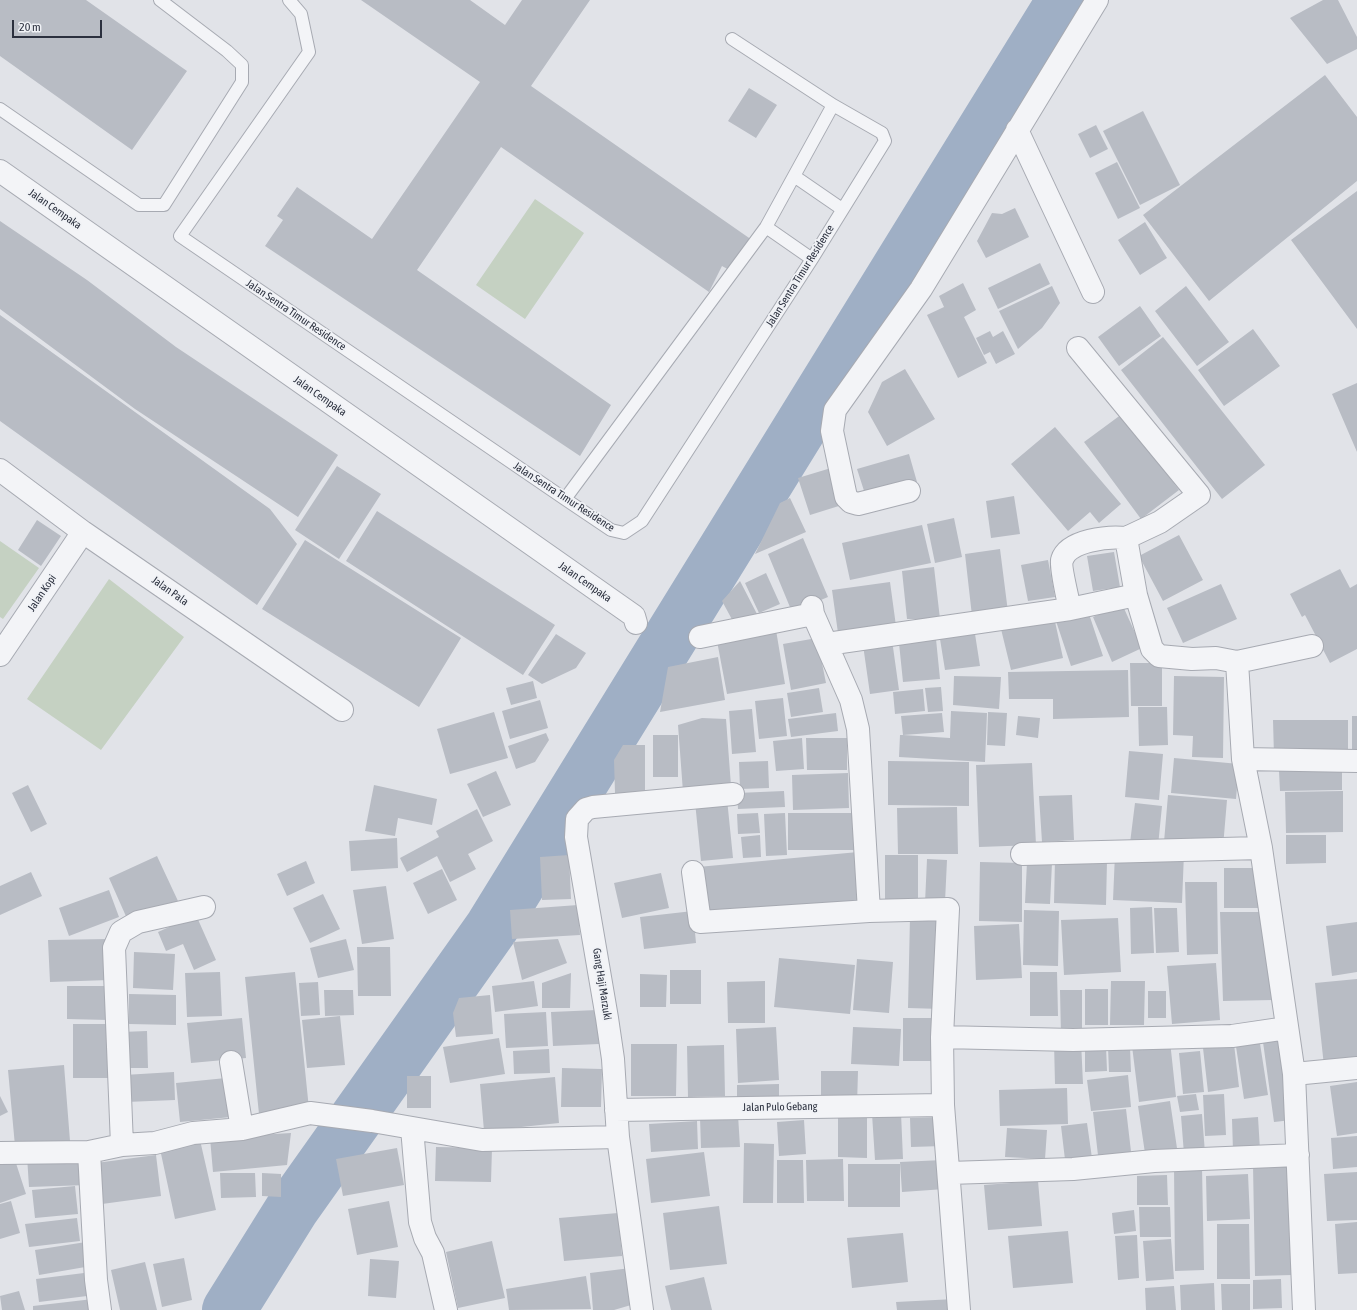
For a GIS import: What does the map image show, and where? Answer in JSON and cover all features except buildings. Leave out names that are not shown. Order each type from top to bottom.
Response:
[{"type":"street","points":[[909,491],[858,504],[851,502],[846,497],[832,431],[835,410],[921,289],[1097,0]]},
{"type":"street","points":[[1017,130],[1093,292]]},
{"type":"street","name":"Jalan Cempaka","points":[[0,171],[634,616],[636,623]]},
{"type":"street","points":[[1070,609],[1061,561],[1066,551],[1077,544],[1112,536],[1126,538],[1160,522],[1199,495],[1078,348]]},
{"type":"street","name":"Jalan Pala","points":[[0,470],[83,532],[342,710]]},
{"type":"street","name":"Jalan Kopi","points":[[0,655],[83,532]]},
{"type":"street","points":[[1126,538],[1136,595],[1152,649],[1159,656],[1192,659],[1216,658],[1237,662],[1312,646]]},
{"type":"street","points":[[827,644],[1070,609],[1136,595]]},
{"type":"street","points":[[700,637],[813,610],[851,700],[858,729],[869,911]]},
{"type":"street","points":[[1237,662],[1243,759],[1261,848],[1294,1074],[1304,1310]]},
{"type":"street","points":[[1243,759],[1357,761]]},
{"type":"street","name":"Gang Haji Marzuki","points":[[642,1310],[618,1137],[609,1032],[601,976],[575,828],[577,819],[586,809],[593,807],[733,794]]},
{"type":"street","points":[[1022,854],[1261,848]]},
{"type":"street","points":[[693,872],[700,922],[869,911],[948,909],[942,1037],[943,1105],[959,1310]]},
{"type":"street","points":[[122,1145],[114,948],[121,932],[138,922],[204,907]]},
{"type":"street","points":[[942,1037],[1073,1040],[1232,1036],[1287,1028]]},
{"type":"street","points":[[232,1062],[242,1129]]},
{"type":"street","points":[[1294,1074],[1357,1068]]},
{"type":"street","name":"Jalan Pulo Gebang","points":[[616,1110],[943,1105]]},
{"type":"street","points":[[0,1153],[89,1152],[122,1145],[155,1143],[193,1133],[242,1129],[310,1114],[372,1121],[482,1140],[618,1137]]},
{"type":"street","points":[[412,1128],[420,1222],[425,1238],[433,1253],[446,1310]]},
{"type":"street","points":[[89,1152],[96,1280],[100,1310]]},
{"type":"street","points":[[949,1173],[1073,1169],[1154,1161],[1298,1155]]},
{"type":"lane","points":[[0,109],[139,205],[164,205],[242,82],[242,65],[227,51],[160,0]]},
{"type":"lane","name":"Jalan Sentra Timur Residence","points":[[289,0],[300,14],[309,52],[180,236],[564,500],[611,530],[624,533],[642,521],[812,259],[885,141],[882,133],[833,105]]},
{"type":"lane","points":[[564,500],[766,227],[833,105],[732,39]]},
{"type":"lane","points":[[794,176],[842,209]]},
{"type":"lane","points":[[766,227],[812,259]]},
{"type":"green space","points":[[535,199],[584,233],[525,319],[476,285]]},
{"type":"green space","points":[[0,541],[39,568],[3,619],[0,617]]},
{"type":"green space","points":[[109,579],[184,637],[101,750],[27,699]]},
{"type":"waterway","points":[[229,1310],[292,1209],[492,927],[1064,0]]}]
